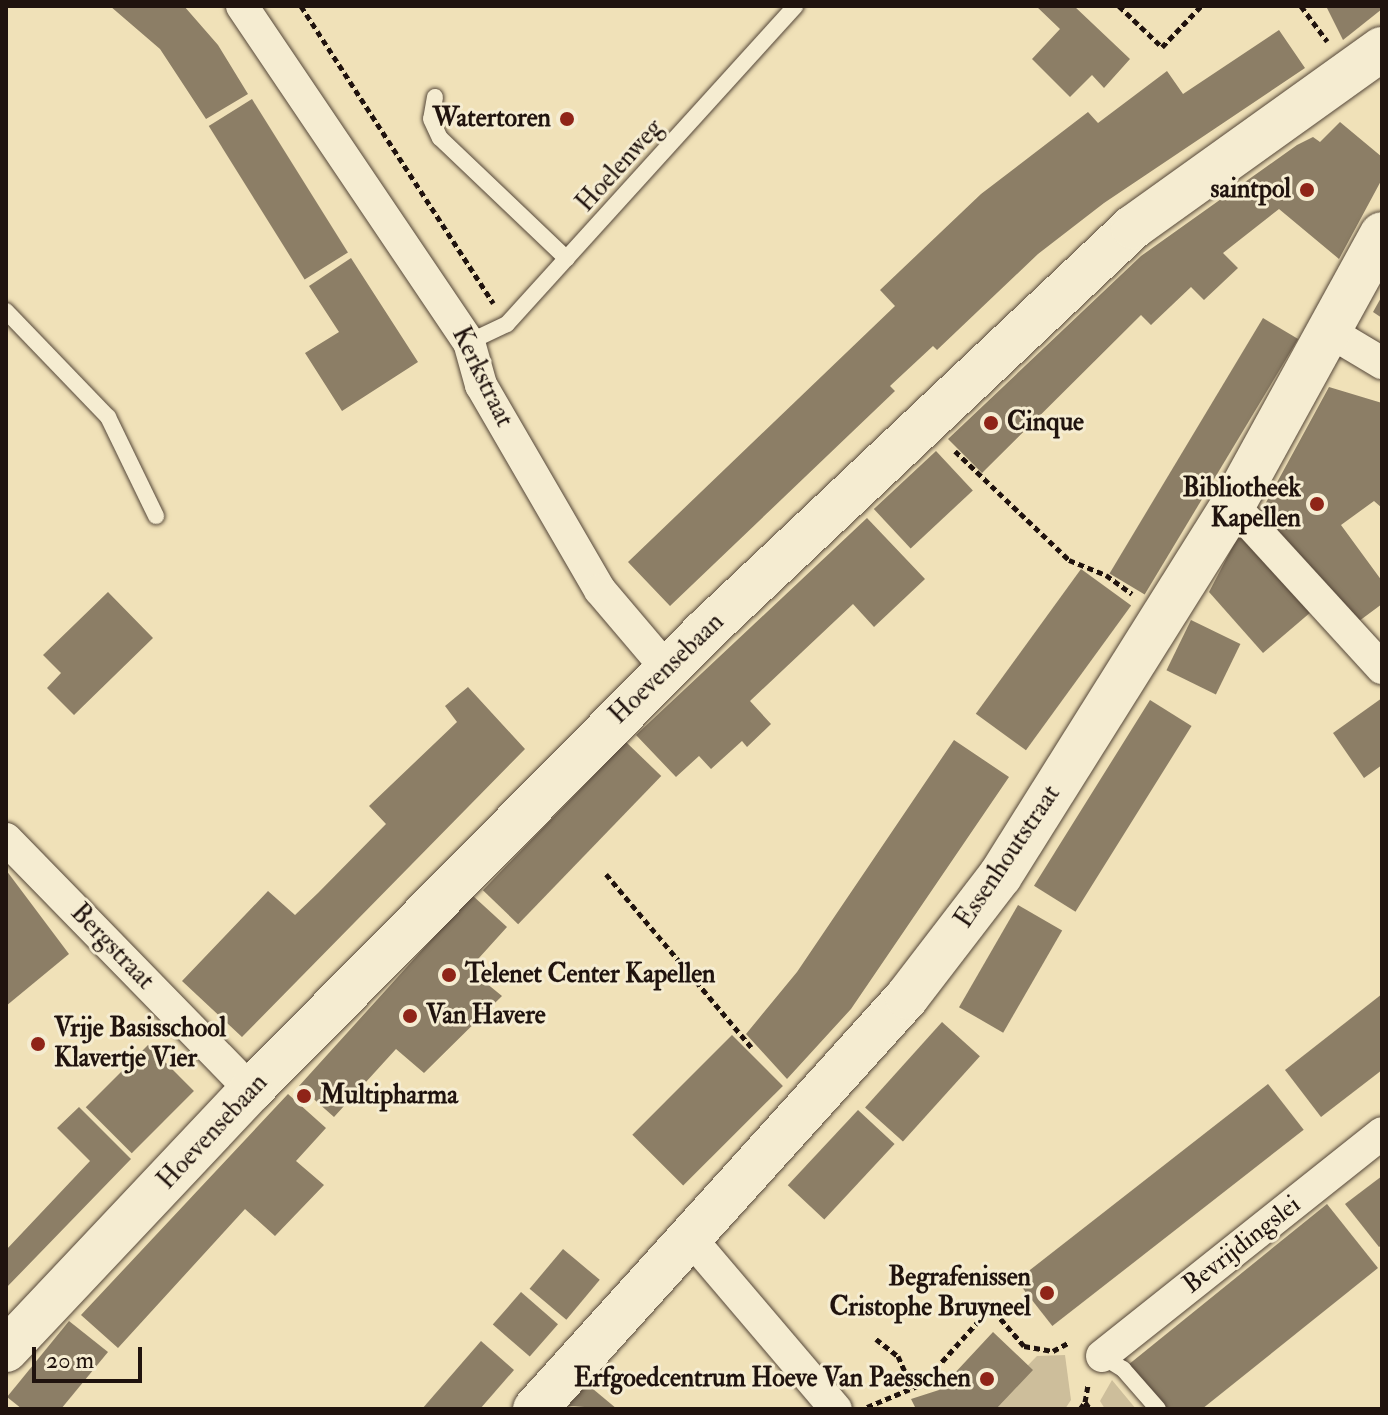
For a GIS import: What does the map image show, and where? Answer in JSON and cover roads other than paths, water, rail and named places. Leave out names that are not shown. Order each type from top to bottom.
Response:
[{"type":"street","name":"Kerkstraat","points":[[242,6],[469,342],[481,385],[600,590],[667,669]]},
{"type":"street","name":"Hoevensebaan","points":[[6,1350],[251,1090],[667,669],[926,422],[1133,227],[1382,49]]},
{"type":"street","name":"Essenhoutstraat","points":[[535,1409],[692,1240],[907,997],[1000,876],[1233,505],[1382,234]]},
{"type":"street","points":[[1330,332],[1382,363]]},
{"type":"street","points":[[1233,505],[1382,668]]},
{"type":"street","name":"Bergstraat","points":[[6,839],[251,1090]]},
{"type":"street","name":"Bevrijdingslei","points":[[1102,1356],[1382,1133]]},
{"type":"street","points":[[692,1240],[836,1409]]},
{"type":"lane","name":"Hoelenweg","points":[[469,342],[507,324],[795,6]]},
{"type":"lane","points":[[435,97],[431,119],[440,138],[567,259]]},
{"type":"lane","points":[[6,311],[108,417],[156,516]]},
{"type":"lane","points":[[1102,1356],[1123,1369],[1158,1409]]},
{"type":"place","name":"Watertoren","points":[[567,119]]},
{"type":"place","name":"saintpol","points":[[1307,190]]},
{"type":"place","name":"Cinque","points":[[991,423]]},
{"type":"place","name":"Bibliotheek Kapellen","points":[[1317,504]]},
{"type":"place","name":"Telenet Center Kapellen","points":[[449,975]]},
{"type":"place","name":"Van Havere","points":[[410,1016]]},
{"type":"place","name":"Vrije Basisschool Klavertje Vier","points":[[38,1044]]},
{"type":"place","name":"Multipharma","points":[[304,1096]]},
{"type":"place","name":"Begrafenissen Cristophe Bruyneel","points":[[1047,1293]]},
{"type":"place","name":"Erfgoedcentrum Hoeve Van Paesschen","points":[[987,1379]]}]
